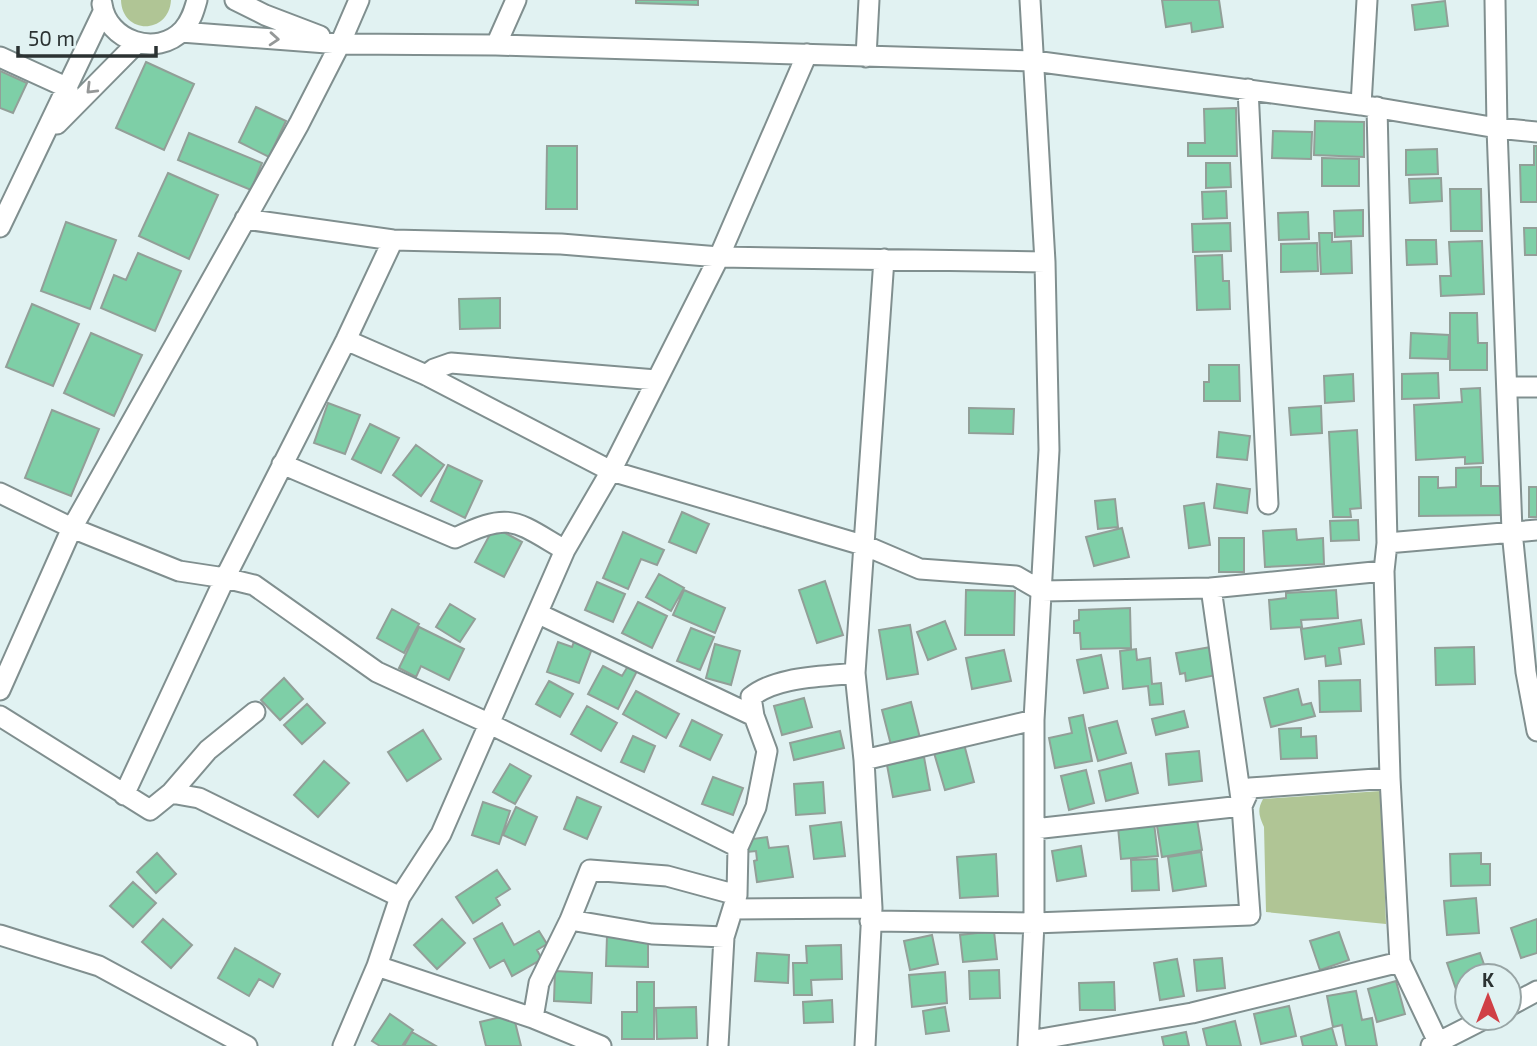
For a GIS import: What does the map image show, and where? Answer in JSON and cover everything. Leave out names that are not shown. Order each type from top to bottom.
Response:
[{"type":"street","points":[[102,6],[110,26],[122,36],[137,43],[160,43],[181,32],[192,17],[197,0]]},
{"type":"street","points":[[235,0],[265,15],[340,44]]},
{"type":"street","points":[[0,690],[72,528],[299,124],[359,0]]},
{"type":"street","points":[[496,45],[516,0]]},
{"type":"street","points":[[866,57],[869,0]]},
{"type":"street","points":[[1030,0],[1045,262],[1049,450],[1034,720],[1034,923],[1028,1043],[1192,1013],[1400,962]]},
{"type":"street","points":[[1367,0],[1387,543],[1384,571],[1390,778],[1400,962],[1436,1045],[1460,1032]]},
{"type":"street","points":[[1495,0],[1512,531],[1537,731]]},
{"type":"street","points":[[0,227],[68,88],[102,6]]},
{"type":"street","points":[[181,32],[340,44],[496,45],[1034,61],[1369,106],[1497,128],[1537,132]]},
{"type":"street","points":[[46,134],[137,43]]},
{"type":"street","points":[[343,1046],[377,966],[400,897],[441,834],[565,550],[611,471],[719,257],[807,54]]},
{"type":"street","points":[[0,57],[68,88]]},
{"type":"street","points":[[1248,89],[1268,504]]},
{"type":"street","points":[[245,219],[393,240],[561,244],[719,257],[1045,262]]},
{"type":"street","points":[[124,795],[225,578],[346,340],[393,240]]},
{"type":"street","points":[[865,1046],[871,914],[864,760],[855,673],[884,259]]},
{"type":"street","points":[[346,340],[426,375],[611,471],[866,546],[920,569],[1016,576],[1042,592],[1211,588],[1384,571]]},
{"type":"street","points":[[426,375],[451,363],[656,380]]},
{"type":"street","points":[[1508,387],[1537,387]]},
{"type":"street","points":[[282,464],[455,538],[481,526],[502,521],[523,525],[565,550]]},
{"type":"street","points":[[0,493],[72,528],[178,571],[254,585],[377,672],[488,723],[738,847]]},
{"type":"street","points":[[1387,543],[1537,530]]},
{"type":"street","points":[[533,1018],[539,983],[570,920],[590,870],[667,876],[735,902],[871,914],[1034,923],[1250,915],[1242,806],[1211,588]]},
{"type":"street","points":[[539,614],[754,716]]},
{"type":"street","points":[[718,1046],[724,937],[735,902],[738,847],[756,807],[767,751],[754,716],[751,697],[762,688],[855,673]]},
{"type":"street","points":[[0,716],[150,810],[171,793],[208,750],[254,712]]},
{"type":"street","points":[[864,760],[1034,720]]},
{"type":"street","points":[[1242,806],[1251,788],[1390,778]]},
{"type":"street","points":[[171,793],[199,798],[400,897]]},
{"type":"street","points":[[1034,829],[1242,806]]},
{"type":"street","points":[[570,920],[652,934],[724,937]]},
{"type":"street","points":[[0,935],[99,966],[247,1046]]},
{"type":"street","points":[[377,966],[533,1018],[601,1046]]},
{"type":"green space","points":[[121,0],[171,0],[162,20],[155,25],[146,26],[129,20],[123,11]]},
{"type":"green space","points":[[1381,791],[1386,924],[1266,912],[1264,827],[1259,813],[1263,799]]},
{"type":"building","points":[[636,0],[698,0],[698,5],[636,3]]},
{"type":"building","points":[[1162,0],[1219,0],[1223,27],[1192,32],[1191,23],[1166,27]]},
{"type":"building","points":[[1445,1],[1448,26],[1415,30],[1412,5]]},
{"type":"building","points":[[146,62],[194,84],[164,150],[116,128]]},
{"type":"building","points":[[0,71],[27,83],[13,113],[0,108]]},
{"type":"building","points":[[256,107],[286,121],[269,157],[239,142]]},
{"type":"building","points":[[1236,108],[1237,156],[1188,156],[1188,143],[1205,143],[1204,109]]},
{"type":"building","points":[[1315,121],[1364,122],[1364,157],[1314,155]]},
{"type":"building","points":[[1273,131],[1312,132],[1311,159],[1272,158]]},
{"type":"building","points":[[189,133],[262,163],[251,190],[178,160]]},
{"type":"building","points":[[547,146],[577,146],[577,209],[546,209]]},
{"type":"building","points":[[1534,146],[1537,146],[1537,202],[1521,202],[1520,165],[1534,165]]},
{"type":"building","points":[[1437,149],[1438,174],[1406,175],[1406,150]]},
{"type":"building","points":[[1322,158],[1359,159],[1359,186],[1322,186]]},
{"type":"building","points":[[1206,163],[1230,163],[1231,187],[1206,188]]},
{"type":"building","points":[[168,173],[218,195],[189,259],[139,236]]},
{"type":"building","points":[[1441,178],[1442,201],[1410,203],[1409,179]]},
{"type":"building","points":[[1450,189],[1481,189],[1482,231],[1451,231]]},
{"type":"building","points":[[1226,191],[1227,218],[1203,219],[1202,192]]},
{"type":"building","points":[[1363,210],[1363,236],[1335,237],[1334,211]]},
{"type":"building","points":[[1308,212],[1309,239],[1279,240],[1278,213]]},
{"type":"building","points":[[66,222],[116,240],[90,309],[41,291]]},
{"type":"building","points":[[1230,223],[1231,251],[1193,252],[1192,224]]},
{"type":"building","points":[[1524,228],[1537,228],[1537,255],[1525,255]]},
{"type":"building","points":[[1319,233],[1332,233],[1332,242],[1351,241],[1352,273],[1321,274]]},
{"type":"building","points":[[1406,240],[1436,240],[1437,264],[1407,265]]},
{"type":"building","points":[[1482,241],[1484,294],[1441,296],[1440,276],[1451,276],[1449,242]]},
{"type":"building","points":[[1317,243],[1318,271],[1281,272],[1281,244]]},
{"type":"building","points":[[138,253],[181,271],[155,331],[101,308],[114,275],[126,280]]},
{"type":"building","points":[[1222,255],[1223,281],[1229,281],[1230,309],[1197,310],[1195,256]]},
{"type":"building","points":[[500,298],[500,328],[460,329],[459,299]]},
{"type":"building","points":[[32,304],[79,324],[53,386],[6,367]]},
{"type":"building","points":[[1450,313],[1477,313],[1478,343],[1487,343],[1487,370],[1450,370]]},
{"type":"building","points":[[91,333],[142,355],[114,416],[64,393]]},
{"type":"building","points":[[1411,333],[1449,335],[1448,359],[1410,358]]},
{"type":"building","points":[[1209,365],[1239,365],[1240,401],[1204,401],[1204,382],[1209,382]]},
{"type":"building","points":[[1438,373],[1439,398],[1402,399],[1402,374]]},
{"type":"building","points":[[1353,374],[1354,401],[1325,403],[1324,376]]},
{"type":"building","points":[[1480,388],[1483,463],[1465,464],[1465,457],[1416,460],[1414,405],[1462,402],[1461,389]]},
{"type":"building","points":[[328,403],[360,415],[345,454],[314,443]]},
{"type":"building","points":[[1321,406],[1322,433],[1291,435],[1289,408]]},
{"type":"building","points":[[969,408],[1014,409],[1013,434],[969,433]]},
{"type":"building","points":[[52,410],[99,429],[71,496],[25,478]]},
{"type":"building","points":[[370,424],[399,438],[381,473],[352,459]]},
{"type":"building","points":[[1357,430],[1361,508],[1350,509],[1351,517],[1333,517],[1329,432]]},
{"type":"building","points":[[1219,432],[1250,436],[1247,460],[1217,457]]},
{"type":"building","points":[[416,445],[444,465],[421,496],[393,475]]},
{"type":"building","points":[[448,465],[482,481],[465,518],[431,501]]},
{"type":"building","points":[[1481,467],[1481,486],[1504,486],[1505,515],[1419,516],[1419,477],[1438,477],[1438,488],[1456,487],[1456,468]]},
{"type":"building","points":[[1217,484],[1250,489],[1247,513],[1214,508]]},
{"type":"building","points":[[1529,487],[1537,487],[1537,517],[1529,517]]},
{"type":"building","points":[[1115,499],[1118,527],[1098,529],[1095,501]]},
{"type":"building","points":[[1204,503],[1210,545],[1189,548],[1184,506]]},
{"type":"building","points":[[682,512],[709,524],[696,553],[669,542]]},
{"type":"building","points":[[1358,520],[1359,540],[1331,541],[1330,521]]},
{"type":"building","points":[[494,527],[522,542],[504,577],[475,562]]},
{"type":"building","points":[[1122,528],[1129,557],[1094,566],[1086,537]]},
{"type":"building","points":[[1296,529],[1297,540],[1323,538],[1324,564],[1265,567],[1263,531]]},
{"type":"building","points":[[623,532],[664,550],[657,565],[641,559],[628,589],[603,578]]},
{"type":"building","points":[[1219,538],[1244,538],[1244,572],[1219,572]]},
{"type":"building","points":[[659,574],[684,588],[671,611],[646,597]]},
{"type":"building","points":[[825,581],[843,635],[817,643],[799,590]]},
{"type":"building","points":[[597,582],[625,594],[613,622],[585,610]]},
{"type":"building","points":[[684,590],[725,608],[715,633],[673,615]]},
{"type":"building","points":[[966,590],[1015,591],[1014,635],[965,635]]},
{"type":"building","points":[[1336,590],[1338,618],[1301,620],[1302,627],[1271,629],[1269,600],[1286,598],[1286,593]]},
{"type":"building","points":[[638,602],[667,616],[652,648],[622,633]]},
{"type":"building","points":[[450,604],[475,619],[460,642],[436,627]]},
{"type":"building","points":[[1130,608],[1131,648],[1081,649],[1080,633],[1074,633],[1074,621],[1079,620],[1079,610]]},
{"type":"building","points":[[392,609],[419,624],[404,653],[377,638]]},
{"type":"building","points":[[1361,620],[1364,644],[1339,648],[1341,664],[1326,666],[1325,656],[1305,659],[1301,629]]},
{"type":"building","points":[[945,621],[956,649],[928,660],[917,632]]},
{"type":"building","points":[[910,625],[918,674],[887,679],[879,630]]},
{"type":"building","points":[[419,627],[464,649],[449,680],[421,666],[416,677],[399,668]]},
{"type":"building","points":[[691,628],[714,637],[700,670],[677,661]]},
{"type":"building","points":[[575,639],[593,646],[579,683],[547,672],[558,642],[572,647]]},
{"type":"building","points":[[715,644],[740,651],[731,685],[706,678]]},
{"type":"building","points":[[1211,647],[1216,675],[1186,681],[1185,673],[1180,674],[1176,653]]},
{"type":"building","points":[[1474,647],[1475,684],[1436,685],[1435,648]]},
{"type":"building","points":[[1136,649],[1137,660],[1150,658],[1152,684],[1161,683],[1163,704],[1150,705],[1148,686],[1123,689],[1120,651]]},
{"type":"building","points":[[1004,650],[1011,681],[972,689],[966,658]]},
{"type":"building","points":[[1101,655],[1108,688],[1084,693],[1077,660]]},
{"type":"building","points":[[603,666],[622,676],[628,666],[637,671],[618,709],[588,694]]},
{"type":"building","points":[[284,678],[303,699],[280,720],[261,700]]},
{"type":"building","points":[[1360,680],[1361,711],[1320,712],[1319,681]]},
{"type":"building","points":[[549,681],[573,694],[560,717],[536,704]]},
{"type":"building","points":[[1298,689],[1302,705],[1311,703],[1315,716],[1271,727],[1264,698]]},
{"type":"building","points":[[636,691],[679,714],[666,738],[623,714]]},
{"type":"building","points":[[804,698],[812,727],[782,735],[774,706]]},
{"type":"building","points":[[911,702],[920,738],[891,745],[882,710]]},
{"type":"building","points":[[307,704],[325,723],[302,744],[284,725]]},
{"type":"building","points":[[587,706],[617,723],[601,751],[571,734]]},
{"type":"building","points":[[1184,711],[1188,727],[1156,735],[1152,719]]},
{"type":"building","points":[[1083,715],[1092,761],[1055,768],[1049,738],[1072,733],[1069,718]]},
{"type":"building","points":[[692,720],[722,735],[710,760],[680,746]]},
{"type":"building","points":[[1117,721],[1126,753],[1098,761],[1089,728]]},
{"type":"building","points":[[1301,728],[1301,737],[1316,736],[1317,758],[1281,759],[1279,729]]},
{"type":"building","points":[[423,730],[441,759],[407,781],[388,752]]},
{"type":"building","points":[[840,731],[844,748],[794,760],[790,743]]},
{"type":"building","points":[[633,736],[655,746],[644,772],[621,762]]},
{"type":"building","points":[[964,744],[974,782],[945,790],[934,753]]},
{"type":"building","points":[[1199,751],[1202,781],[1169,785],[1166,754]]},
{"type":"building","points":[[924,757],[930,790],[893,797],[887,765]]},
{"type":"building","points":[[324,761],[349,783],[318,817],[294,795]]},
{"type":"building","points":[[1131,763],[1138,793],[1106,801],[1099,771]]},
{"type":"building","points":[[510,764],[531,776],[515,804],[493,792]]},
{"type":"building","points":[[1086,770],[1094,803],[1069,810],[1061,776]]},
{"type":"building","points":[[713,777],[743,788],[733,815],[702,804]]},
{"type":"building","points":[[823,782],[825,813],[796,815],[794,784]]},
{"type":"building","points":[[577,797],[601,807],[587,839],[564,829]]},
{"type":"building","points":[[483,802],[510,811],[499,844],[472,835]]},
{"type":"building","points":[[516,807],[537,817],[525,845],[503,835]]},
{"type":"building","points":[[1197,819],[1202,850],[1162,857],[1157,826]]},
{"type":"building","points":[[841,822],[845,856],[814,859],[810,826]]},
{"type":"building","points":[[1154,823],[1158,856],[1121,859],[1118,827]]},
{"type":"building","points":[[767,837],[769,848],[788,846],[793,877],[757,882],[754,861],[757,860],[756,851],[747,852],[745,840]]},
{"type":"building","points":[[1081,846],[1086,876],[1057,881],[1052,851]]},
{"type":"building","points":[[1201,852],[1206,886],[1173,891],[1168,857]]},
{"type":"building","points":[[157,853],[176,874],[156,893],[137,872]]},
{"type":"building","points":[[1481,853],[1481,864],[1490,864],[1490,885],[1451,886],[1450,854]]},
{"type":"building","points":[[996,854],[998,896],[960,898],[957,857]]},
{"type":"building","points":[[1157,859],[1159,890],[1132,891],[1131,860]]},
{"type":"building","points":[[497,870],[510,889],[496,898],[500,905],[473,923],[456,897]]},
{"type":"building","points":[[133,882],[156,903],[133,927],[110,906]]},
{"type":"building","points":[[1476,898],[1479,933],[1447,935],[1444,901]]},
{"type":"building","points":[[163,919],[192,945],[171,968],[142,942]]},
{"type":"building","points":[[442,919],[465,943],[437,969],[414,945]]},
{"type":"building","points":[[1537,919],[1537,953],[1521,958],[1511,928]]},
{"type":"building","points":[[502,923],[514,945],[539,931],[547,944],[537,950],[542,959],[512,976],[504,960],[490,968],[474,939]]},
{"type":"building","points":[[994,931],[997,959],[963,962],[960,935]]},
{"type":"building","points":[[1339,932],[1349,960],[1320,970],[1310,941]]},
{"type":"building","points":[[932,935],[938,964],[910,970],[904,941]]},
{"type":"building","points":[[607,936],[648,937],[648,967],[606,966]]},
{"type":"building","points":[[841,945],[842,979],[811,980],[812,995],[794,995],[793,963],[807,963],[806,946]]},
{"type":"building","points":[[235,948],[280,974],[273,987],[259,979],[249,996],[218,978]]},
{"type":"building","points":[[757,953],[789,955],[788,983],[755,981]]},
{"type":"building","points":[[1480,953],[1483,962],[1453,962],[1453,980],[1447,963]]},
{"type":"building","points":[[1222,958],[1225,988],[1197,991],[1194,960]]},
{"type":"building","points":[[1177,959],[1184,996],[1160,1000],[1154,963]]},
{"type":"building","points":[[999,970],[1000,998],[970,999],[969,971]]},
{"type":"building","points":[[555,971],[592,973],[591,1003],[554,1001]]},
{"type":"building","points":[[945,972],[947,1003],[912,1007],[909,975]]},
{"type":"building","points":[[1396,981],[1405,1014],[1377,1022],[1368,989]]},
{"type":"building","points":[[637,982],[654,982],[654,1039],[622,1039],[622,1012],[637,1012]]},
{"type":"building","points":[[1114,982],[1115,1010],[1080,1010],[1079,983]]},
{"type":"building","points":[[1356,991],[1362,1020],[1372,1018],[1377,1046],[1346,1046],[1342,1025],[1333,1027],[1327,996]]},
{"type":"building","points":[[832,1000],[833,1022],[804,1023],[803,1002]]},
{"type":"building","points":[[1289,1006],[1296,1036],[1261,1044],[1254,1014]]},
{"type":"building","points":[[696,1007],[697,1038],[657,1039],[656,1008]]},
{"type":"building","points":[[945,1007],[949,1031],[926,1034],[923,1011]]},
{"type":"building","points":[[390,1014],[413,1030],[402,1046],[380,1046],[372,1041]]},
{"type":"building","points":[[513,1014],[521,1046],[486,1046],[480,1022]]},
{"type":"building","points":[[1235,1021],[1241,1046],[1207,1046],[1203,1029]]},
{"type":"building","points":[[1332,1028],[1337,1046],[1303,1046],[1301,1037]]},
{"type":"building","points":[[412,1032],[436,1046],[404,1046]]},
{"type":"building","points":[[1186,1032],[1189,1046],[1164,1046],[1162,1037]]}]
